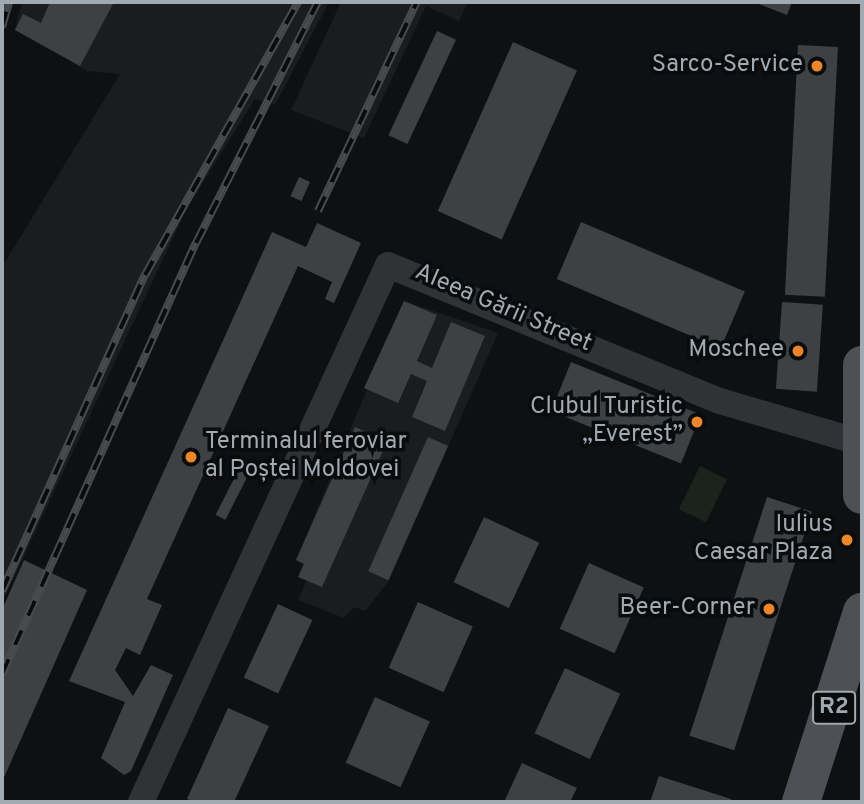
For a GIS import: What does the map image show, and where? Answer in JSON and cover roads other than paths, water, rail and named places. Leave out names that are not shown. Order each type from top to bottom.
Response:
[{"type":"main road","points":[[862,365],[862,495]]},
{"type":"main road","name":"R2","points":[[802,802],[862,612]]},
{"type":"street","name":"Aleea Gării Street","points":[[141,802],[388,265],[720,401],[861,442]]},
{"type":"railway","points":[[2,27],[9,2]]},
{"type":"railway","points":[[2,591],[145,275],[298,2]]},
{"type":"railway","points":[[2,674],[196,243],[318,2]]},
{"type":"railway","points":[[318,211],[417,2]]},
{"type":"place","name":"Sarco-Service","points":[[817,66]]},
{"type":"place","name":"Moschee","points":[[798,351]]},
{"type":"place","name":"Clubul Turistic „Everest”","points":[[697,422]]},
{"type":"place","name":"Terminalul feroviar al Poștei Moldovei","points":[[191,457]]},
{"type":"place","name":"Iulius Caesar Plaza","points":[[847,540]]},
{"type":"place","name":"Beer-Corner","points":[[769,609]]}]
